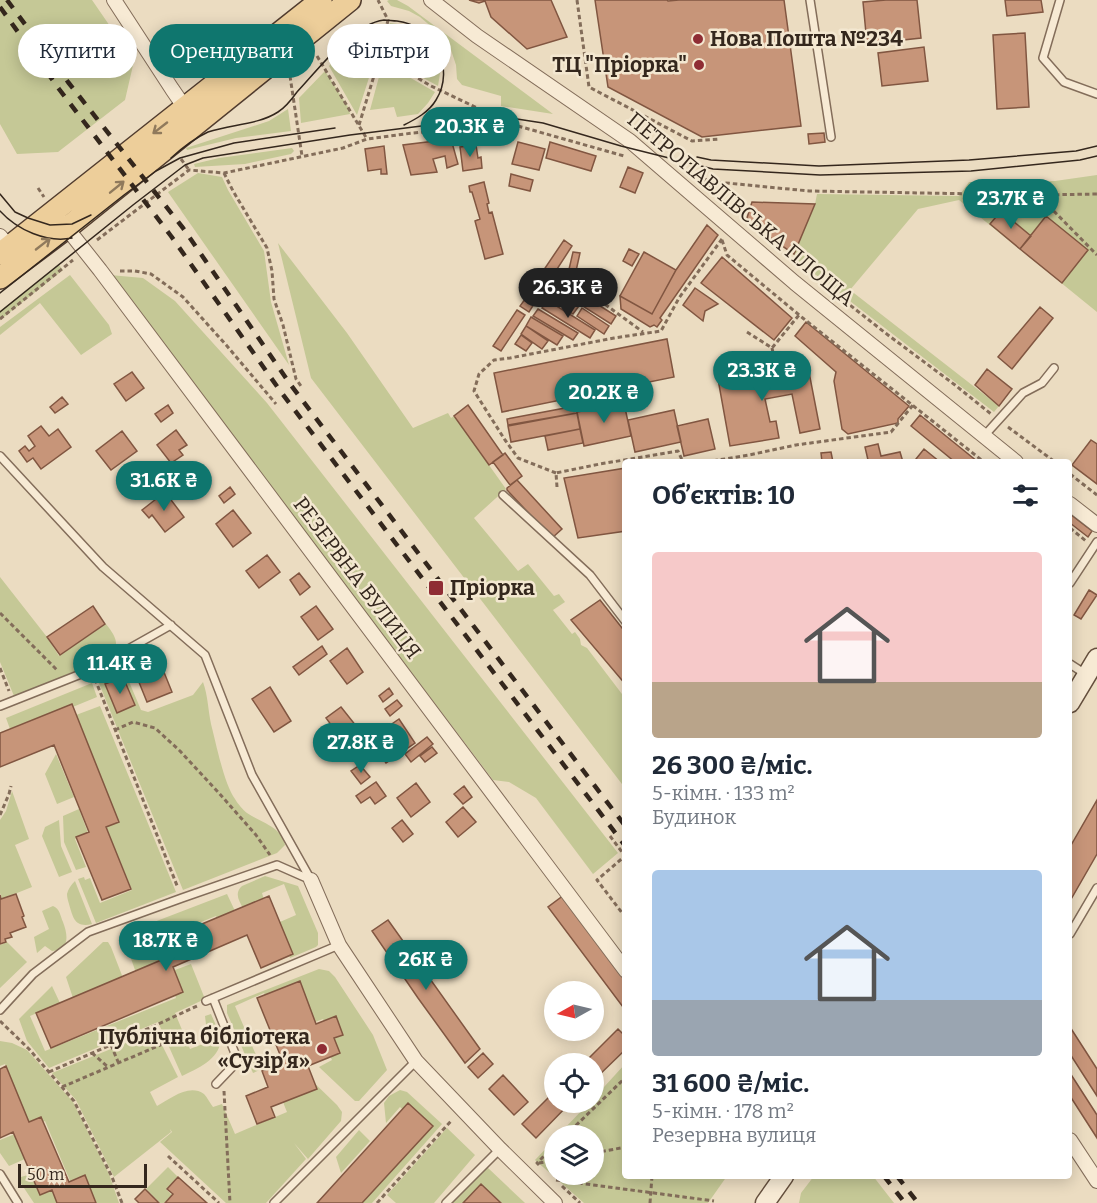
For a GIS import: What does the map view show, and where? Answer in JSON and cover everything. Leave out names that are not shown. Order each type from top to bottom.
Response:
[{"type":"main road","points":[[64,220],[185,108],[321,0]]},
{"type":"main road","points":[[0,278],[8,250],[64,220],[350,0]]},
{"type":"main road","points":[[1072,701],[1097,658]]},
{"type":"main road","points":[[765,1203],[782,1179]]},
{"type":"street","points":[[114,0],[185,108]]},
{"type":"street","name":"ПЕТРОПАВЛІВСЬКА ПЛОЩА","points":[[431,0],[477,36],[630,141],[795,283],[1012,459]]},
{"type":"street","name":"РЕЗЕРВНА ВУЛИЦЯ","points":[[64,220],[84,250],[622,966]]},
{"type":"street","points":[[1072,506],[1097,525]]},
{"type":"street","points":[[311,880],[339,945],[416,1061],[555,1203]]},
{"type":"street","points":[[1072,1143],[1097,1181]]},
{"type":"lane","points":[[810,0],[831,137]]},
{"type":"lane","points":[[1060,0],[1043,58],[1064,82],[1097,94]]},
{"type":"lane","points":[[984,436],[1023,393],[1042,383],[1054,369]]},
{"type":"lane","points":[[0,456],[103,567],[205,655],[252,775],[311,880]]},
{"type":"lane","points":[[503,495],[591,576],[622,617]]},
{"type":"lane","points":[[1072,580],[1095,544]]},
{"type":"lane","points":[[0,706],[68,681],[171,625]]},
{"type":"lane","points":[[1072,665],[1087,675]]},
{"type":"lane","points":[[0,1010],[33,974],[88,932],[277,865],[311,880]]},
{"type":"lane","points":[[1072,931],[1097,888]]},
{"type":"lane","points":[[216,1084],[238,1061],[210,1000],[339,945]]},
{"type":"lane","points":[[274,1203],[416,1061]]},
{"type":"lane","points":[[446,1203],[500,1149]]},
{"type":"lane","points":[[0,1174],[18,1203]]},
{"type":"path","points":[[378,0],[388,20],[387,24]]},
{"type":"path","points":[[578,0],[589,87],[692,141],[720,139]]},
{"type":"path","points":[[317,56],[367,139]]},
{"type":"path","points":[[290,78],[302,156]]},
{"type":"path","points":[[359,126],[373,78]]},
{"type":"path","points":[[417,78],[511,124],[625,156]]},
{"type":"path","points":[[0,320],[84,250],[189,170],[224,173],[342,148],[367,139],[511,124]]},
{"type":"path","points":[[224,173],[267,248],[272,271],[274,299],[296,379],[301,386]]},
{"type":"path","points":[[694,177],[716,182],[809,191],[1097,194]]},
{"type":"path","points":[[704,179],[720,197]]},
{"type":"path","points":[[1038,195],[1097,255]]},
{"type":"path","points":[[720,231],[727,255],[980,459]]},
{"type":"path","points":[[622,460],[556,473],[518,458],[474,391],[478,374],[494,360],[660,331],[679,298],[722,239]]},
{"type":"path","points":[[100,270],[151,274],[183,297],[276,404]]},
{"type":"path","points":[[807,272],[1051,459]]},
{"type":"path","points":[[599,300],[644,332]]},
{"type":"path","points":[[772,348],[799,315]]},
{"type":"path","points":[[747,332],[772,348],[777,371]]},
{"type":"path","points":[[724,459],[796,445],[891,432],[913,405]]},
{"type":"path","points":[[630,459],[678,451],[682,459]]},
{"type":"path","points":[[556,473],[557,487]]},
{"type":"path","points":[[1072,476],[1097,495]]},
{"type":"path","points":[[1072,529],[1095,544]]},
{"type":"path","points":[[0,613],[68,681]]},
{"type":"path","points":[[0,668],[13,701]]},
{"type":"path","points":[[91,670],[182,898]]},
{"type":"path","points":[[115,730],[133,722],[155,728],[180,751],[249,826],[277,865]]},
{"type":"path","points":[[0,815],[11,786]]},
{"type":"path","points":[[610,837],[622,852]]},
{"type":"path","points":[[622,859],[597,880],[622,913]]},
{"type":"path","points":[[49,1072],[210,1000]]},
{"type":"path","points":[[0,1021],[29,1049],[74,1101],[112,1177],[122,1203]]},
{"type":"path","points":[[62,1087],[165,1043]]},
{"type":"path","points":[[111,1045],[119,1064]]},
{"type":"path","points":[[92,1053],[108,1067]]},
{"type":"path","points":[[224,1077],[230,1203]]},
{"type":"path","points":[[576,1125],[622,1081]]},
{"type":"path","points":[[377,1203],[452,1119]]},
{"type":"path","points":[[604,1151],[622,1148]]},
{"type":"path","points":[[168,1156],[219,1203]]},
{"type":"path","points":[[537,1163],[544,1156]]},
{"type":"path","points":[[650,1203],[652,1179]]},
{"type":"path","points":[[593,1185],[714,1201]]},
{"type":"green space","points":[[0,0],[92,0],[109,24],[18,24],[18,78],[130,78],[125,100],[58,152],[17,154],[0,124]]},
{"type":"green space","points":[[397,0],[432,24],[428,24],[409,11],[391,6],[387,1]]},
{"type":"green space","points":[[451,38],[553,114],[501,106],[501,96],[462,85],[457,79],[456,65],[451,50]]},
{"type":"green space","points":[[325,71],[350,114],[301,123],[299,98]]},
{"type":"green space","points":[[336,78],[369,78],[357,115]]},
{"type":"green space","points":[[379,78],[411,78],[435,92],[418,114],[397,117],[394,107],[370,110]]},
{"type":"green space","points":[[423,78],[439,78],[438,86]]},
{"type":"green space","points":[[288,109],[291,131],[236,138],[187,150],[186,148],[269,121]]},
{"type":"green space","points":[[292,148],[294,151],[291,154],[245,164],[195,167],[194,164],[219,158]]},
{"type":"green space","points":[[198,173],[222,177],[264,251],[271,302],[289,365],[168,192]]},
{"type":"green space","points":[[1097,175],[1097,312],[959,200],[918,209],[850,290],[999,406],[994,412],[794,258],[817,194],[959,196],[969,182],[1055,181]]},
{"type":"green space","points":[[278,243],[347,333],[413,428],[448,413],[451,418],[454,416],[506,489],[474,518],[518,571],[528,564],[554,596],[559,594],[565,602],[553,610],[572,634],[575,632],[581,645],[587,648],[622,694],[622,784],[311,378]]},
{"type":"green space","points":[[59,265],[63,270],[0,320],[0,311]]},
{"type":"green space","points":[[70,275],[109,325],[112,334],[81,355],[40,303],[0,335],[0,327]]},
{"type":"green space","points":[[110,275],[143,278],[175,301],[267,403],[618,853],[593,874],[536,798],[509,782],[493,780]]},
{"type":"green space","points":[[0,577],[59,656],[106,624],[115,638],[114,650],[105,659],[14,696],[0,662]]},
{"type":"green space","points":[[122,665],[141,710],[148,712],[193,695],[203,682],[218,752],[231,792],[245,812],[279,833],[285,845],[277,853],[183,890],[96,676]]},
{"type":"green space","points":[[92,683],[97,697],[29,725],[27,722],[10,729],[6,718]]},
{"type":"green space","points":[[100,706],[176,892],[96,923],[78,879],[90,878],[100,903],[132,890],[106,827],[119,822],[76,715]]},
{"type":"green space","points":[[56,754],[74,797],[57,804],[45,774]]},
{"type":"green space","points":[[12,791],[29,839],[15,845],[32,887],[2,899],[0,893],[0,820],[6,811]]},
{"type":"green space","points":[[79,809],[88,833],[75,839],[86,867],[76,870],[64,842],[63,816]]},
{"type":"green space","points":[[59,820],[61,846],[72,872],[59,877],[42,836],[45,827]]},
{"type":"green space","points":[[265,876],[298,886],[318,933],[316,947],[290,958],[286,945],[273,925],[296,915],[284,884],[262,893],[264,900],[243,908],[238,891],[242,886]]},
{"type":"green space","points":[[75,881],[92,924],[78,923],[72,914],[67,894]]},
{"type":"green space","points":[[227,894],[235,911],[217,919],[216,916],[154,941],[162,963],[136,973],[126,944],[128,932]]},
{"type":"green space","points":[[53,906],[60,915],[66,932],[65,945],[52,951],[45,946],[37,953],[34,937],[49,929],[42,911]]},
{"type":"green space","points":[[7,942],[27,962],[0,988],[0,945]]},
{"type":"green space","points":[[103,942],[108,942],[111,947],[123,978],[73,998],[66,977]]},
{"type":"green space","points":[[191,964],[205,999],[175,1013],[190,1049],[208,1042],[205,1016],[211,1014],[220,1037],[220,1044],[208,1062],[182,1076],[158,1022],[49,1068],[27,1041],[19,1019],[52,986],[60,1003],[30,1016],[45,1051],[176,998],[167,973]]},
{"type":"green space","points":[[319,969],[329,971],[335,977],[373,1035],[387,1070],[359,1101],[355,1101],[319,1067],[332,1060],[326,1047],[333,1043],[323,1019],[282,1035],[264,993],[235,1006],[262,1069],[253,1073],[227,1013],[227,1005]]},
{"type":"green space","points":[[155,1031],[178,1077],[150,1092],[157,1106],[180,1093],[198,1091],[204,1094],[213,1107],[222,1104],[235,1134],[287,1112],[276,1085],[304,1073],[337,1105],[342,1112],[341,1121],[308,1159],[294,1143],[306,1159],[266,1203],[226,1203],[160,1142],[172,1132],[170,1129],[171,1132],[114,1177],[76,1100],[52,1073]]},
{"type":"green space","points":[[0,1041],[12,1043],[27,1050],[73,1102],[109,1174],[119,1203],[96,1203],[71,1183],[45,1121],[30,1127],[5,1064],[0,1066]]},
{"type":"green space","points":[[622,1067],[622,1179],[725,1179],[708,1203],[584,1203],[563,1185],[604,1185],[604,1125],[568,1125],[579,1113],[604,1113],[604,1087]]},
{"type":"green space","points":[[400,1090],[407,1092],[442,1124],[372,1203],[359,1203],[425,1130],[400,1107],[386,1123],[384,1103],[389,1096]]},
{"type":"green space","points":[[447,1128],[475,1155],[434,1203],[396,1203],[387,1195]]},
{"type":"green space","points":[[359,1130],[370,1141],[341,1173],[336,1157]]},
{"type":"green space","points":[[15,1134],[25,1159],[9,1166],[0,1153],[0,1140]]},
{"type":"green space","points":[[544,1151],[544,1168],[535,1160]]},
{"type":"green space","points":[[168,1167],[178,1177],[166,1189],[172,1195],[164,1203],[160,1203],[146,1189]]},
{"type":"green space","points":[[487,1167],[525,1203],[502,1203],[481,1184],[463,1203],[452,1203]]},
{"type":"green space","points":[[31,1174],[40,1195],[54,1190],[60,1203],[34,1203],[20,1182],[21,1177]]},
{"type":"green space","points":[[812,1179],[875,1179],[894,1203],[799,1203],[801,1193]]},
{"type":"building","points":[[469,0],[551,0],[567,37],[527,49],[491,17],[485,1],[479,3]]},
{"type":"building","name":"ТЦ \"Пріорка\"","points":[[595,0],[784,0],[801,126],[702,137],[608,87]]},
{"type":"building","points":[[917,0],[921,38],[867,44],[863,2]]},
{"type":"building","points":[[1005,0],[1041,0],[1043,12],[1007,16]]},
{"type":"building","points":[[1025,33],[1029,107],[997,109],[993,35]]},
{"type":"building","points":[[924,47],[928,81],[882,86],[878,53]]},
{"type":"building","points":[[824,133],[825,142],[809,144],[808,134]]},
{"type":"building","points":[[451,139],[458,164],[447,168],[445,156],[433,159],[437,172],[411,175],[403,145]]},
{"type":"building","points":[[518,142],[545,149],[539,170],[512,164]]},
{"type":"building","points":[[550,142],[596,156],[591,171],[546,158]]},
{"type":"building","points":[[476,145],[478,158],[481,157],[482,168],[463,171],[460,147]]},
{"type":"building","points":[[384,146],[387,174],[381,174],[381,169],[368,171],[365,149]]},
{"type":"building","points":[[628,167],[643,173],[635,193],[620,187]]},
{"type":"building","points":[[511,174],[533,180],[530,191],[509,186]]},
{"type":"building","points":[[484,182],[489,213],[492,212],[503,254],[485,259],[475,221],[480,219],[469,186]]},
{"type":"building","points":[[752,202],[815,204],[794,254],[746,221]]},
{"type":"building","points":[[1001,211],[1031,236],[1020,249],[990,224]]},
{"type":"building","points":[[1046,216],[1088,250],[1062,283],[1020,249]]},
{"type":"building","points":[[707,225],[718,235],[660,318],[662,320],[657,327],[654,325],[650,327],[621,309],[620,296],[652,314],[676,270]]},
{"type":"building","points":[[564,240],[572,246],[548,283],[539,277]]},
{"type":"building","points":[[629,249],[639,254],[632,266],[623,261]]},
{"type":"building","points":[[573,252],[580,253],[574,280],[567,278]]},
{"type":"building","points":[[644,252],[676,270],[652,314],[620,296]]},
{"type":"building","points":[[722,257],[792,318],[774,340],[701,283]]},
{"type":"building","points":[[537,282],[544,288],[537,298],[529,293]]},
{"type":"building","points":[[564,283],[616,316],[611,324],[559,291]]},
{"type":"building","points":[[695,288],[718,304],[705,311],[703,321],[683,305]]},
{"type":"building","points":[[554,291],[565,298],[560,306],[549,299]]},
{"type":"building","points":[[528,295],[536,301],[529,312],[520,306]]},
{"type":"building","points":[[547,300],[595,330],[590,338],[542,308]]},
{"type":"building","points":[[569,300],[579,306],[573,314],[564,308]]},
{"type":"building","points":[[1040,307],[1053,318],[1012,369],[998,357]]},
{"type":"building","points":[[582,308],[609,326],[604,334],[577,316]]},
{"type":"building","points":[[538,309],[578,333],[573,340],[533,316]]},
{"type":"building","points":[[517,310],[525,315],[501,351],[493,346]]},
{"type":"building","points":[[531,317],[563,336],[557,345],[526,326]]},
{"type":"building","points":[[806,322],[909,406],[898,419],[898,423],[848,434],[842,429],[834,381],[836,372],[795,336]]},
{"type":"building","points":[[526,326],[548,341],[542,349],[521,334]]},
{"type":"building","points":[[521,335],[532,343],[526,351],[515,344]]},
{"type":"building","points":[[667,339],[674,377],[502,412],[494,373]]},
{"type":"building","points":[[759,361],[762,380],[809,372],[820,429],[800,433],[792,394],[765,399],[770,422],[776,421],[779,438],[730,446],[716,368]]},
{"type":"building","points":[[987,369],[1012,389],[999,406],[975,385]]},
{"type":"building","points":[[132,372],[144,388],[126,401],[114,384]]},
{"type":"building","points":[[62,397],[68,404],[55,413],[50,407]]},
{"type":"building","points":[[624,403],[631,436],[584,446],[577,412]]},
{"type":"building","points":[[168,405],[173,413],[161,422],[155,414]]},
{"type":"building","points":[[468,405],[503,455],[489,465],[454,416]]},
{"type":"building","points":[[576,406],[577,413],[508,425],[507,419]]},
{"type":"building","points":[[674,410],[681,442],[635,452],[628,420]]},
{"type":"building","points":[[577,413],[580,429],[511,442],[508,426]]},
{"type":"building","points":[[920,415],[974,459],[951,459],[911,426]]},
{"type":"building","points":[[708,419],[715,449],[684,456],[677,426]]},
{"type":"building","points":[[41,426],[49,436],[58,429],[71,447],[41,469],[33,458],[27,462],[19,451],[25,446],[29,451],[35,446],[28,436]]},
{"type":"building","points":[[580,429],[583,443],[548,450],[545,436]]},
{"type":"building","points":[[176,430],[187,445],[179,450],[183,455],[171,463],[157,445]]},
{"type":"building","points":[[122,431],[137,451],[111,470],[96,451]]},
{"type":"building","points":[[1091,440],[1097,444],[1097,484],[1072,465]]},
{"type":"building","points":[[878,444],[881,456],[900,452],[902,459],[868,459],[865,447]]},
{"type":"building","points":[[924,449],[936,459],[916,459]]},
{"type":"building","points":[[831,452],[832,459],[822,459],[821,453]]},
{"type":"building","points":[[505,453],[522,476],[510,485],[493,462]]},
{"type":"building","points":[[622,469],[622,532],[578,538],[564,478]]},
{"type":"building","points":[[517,480],[562,529],[552,538],[507,490]]},
{"type":"building","points":[[230,487],[235,494],[224,503],[219,496]]},
{"type":"building","points":[[165,492],[184,517],[165,532],[152,515],[149,518],[142,510]]},
{"type":"building","points":[[233,510],[251,533],[233,547],[216,524]]},
{"type":"building","points":[[1072,516],[1092,531],[1088,537],[1072,525]]},
{"type":"building","points":[[267,555],[280,572],[259,588],[246,571]]},
{"type":"building","points":[[299,573],[310,587],[300,595],[290,580]]},
{"type":"building","points":[[1089,590],[1097,595],[1081,619],[1074,615]]},
{"type":"building","points":[[600,600],[622,628],[622,680],[571,620]]},
{"type":"building","points":[[93,606],[105,624],[60,655],[47,637]]},
{"type":"building","points":[[316,606],[333,629],[318,640],[301,617]]},
{"type":"building","points":[[322,646],[327,654],[299,675],[293,667]]},
{"type":"building","points":[[347,648],[363,672],[347,684],[330,661]]},
{"type":"building","points":[[155,650],[172,692],[147,702],[130,660]]},
{"type":"building","points":[[123,677],[135,705],[117,713],[105,684]]},
{"type":"building","points":[[270,687],[291,721],[274,732],[252,699]]},
{"type":"building","points":[[389,688],[393,694],[383,702],[379,696]]},
{"type":"building","points":[[397,700],[402,706],[390,716],[385,709]]},
{"type":"building","points":[[72,704],[119,822],[106,827],[131,889],[102,900],[76,837],[89,832],[54,745],[0,767],[0,733]]},
{"type":"building","points":[[341,707],[357,727],[331,747],[321,734],[332,726],[326,718]]},
{"type":"building","points":[[399,719],[415,743],[386,763],[368,737],[381,727],[383,730]]},
{"type":"building","points":[[427,737],[433,744],[411,762],[405,754]]},
{"type":"building","points":[[432,747],[437,753],[425,762],[420,756]]},
{"type":"building","points":[[360,765],[370,777],[361,784],[351,771]]},
{"type":"building","points":[[376,782],[386,796],[375,804],[370,797],[361,803],[356,796]]},
{"type":"building","points":[[416,783],[430,802],[411,817],[397,798]]},
{"type":"building","points":[[464,786],[472,797],[463,804],[454,794]]},
{"type":"building","points":[[1097,800],[1097,854],[1072,898],[1072,844]]},
{"type":"building","points":[[463,807],[476,822],[458,837],[446,822]]},
{"type":"building","points":[[402,820],[413,834],[403,842],[392,828]]},
{"type":"building","points":[[16,894],[26,927],[10,933],[12,937],[0,944],[0,895],[1,899]]},
{"type":"building","points":[[564,895],[622,974],[622,1006],[548,907]]},
{"type":"building","points":[[269,896],[293,954],[261,968],[247,935],[173,967],[183,992],[51,1048],[36,1013],[166,958],[159,942]]},
{"type":"building","points":[[388,920],[480,1049],[465,1063],[372,931]]},
{"type":"building","points":[[300,981],[316,1024],[336,1016],[343,1035],[334,1038],[340,1053],[308,1066],[317,1089],[271,1107],[275,1117],[257,1124],[246,1096],[268,1087],[262,1071],[283,1062],[257,998]]},
{"type":"building","points":[[618,1029],[622,1033],[622,1053],[604,1070],[604,1053],[594,1053]]},
{"type":"building","points":[[1072,1030],[1097,1069],[1097,1096],[1072,1057]]},
{"type":"building","points":[[483,1053],[493,1064],[478,1078],[468,1067]]},
{"type":"building","points":[[6,1066],[29,1122],[41,1117],[69,1182],[85,1175],[96,1203],[57,1203],[52,1190],[40,1195],[13,1132],[0,1138],[0,1069]]},
{"type":"building","points":[[503,1075],[528,1102],[514,1115],[489,1089]]},
{"type":"building","points":[[1072,1076],[1097,1115],[1097,1138],[1072,1099]]},
{"type":"building","points":[[544,1102],[544,1113],[560,1113],[549,1125],[544,1125],[544,1130],[536,1138],[522,1124]]},
{"type":"building","points":[[408,1103],[433,1126],[362,1203],[317,1203]]},
{"type":"building","points":[[178,1177],[207,1203],[165,1203],[173,1194],[167,1189]]},
{"type":"building","points":[[481,1184],[501,1203],[463,1203]]},
{"type":"building","points":[[145,1189],[159,1203],[139,1203],[135,1199]]},
{"type":"tram line","points":[[171,158],[208,132],[253,122],[278,112],[336,49],[360,30],[372,23],[384,20],[410,24],[422,31],[431,39],[442,62],[444,75],[442,88],[436,100],[426,112],[404,125]]},
{"type":"tram line","points":[[0,312],[185,165],[203,158],[350,135],[485,118],[517,119],[543,123],[621,146],[713,169],[820,175],[971,171],[1080,160],[1097,156]]},
{"type":"tram line","points":[[0,293],[124,195],[156,171],[180,158],[234,143],[335,128]]},
{"type":"tram line","points":[[697,157],[711,160],[819,166],[969,160],[1076,151],[1097,146]]},
{"type":"tram line","points":[[0,194],[15,212],[50,225],[72,224],[91,215]]},
{"type":"tram line","points":[[0,211],[15,224],[33,234],[53,239],[72,238]]},
{"type":"railway","points":[[7,0],[68,82],[183,228],[290,384],[622,822]]},
{"type":"railway","points":[[0,7],[171,236],[281,392],[622,842]]},
{"type":"railway","points":[[886,1179],[905,1203]]},
{"type":"railway","points":[[899,1179],[918,1203]]},
{"type":"place","name":"Нова Пошта №234","points":[[698,39]]},
{"type":"place","name":"ТЦ \"Пріорка\"","points":[[699,65]]},
{"type":"place","name":"Пріорка","points":[[436,588]]},
{"type":"place","name":"Публічна бібліотека «Сузір’я»","points":[[322,1049]]}]
